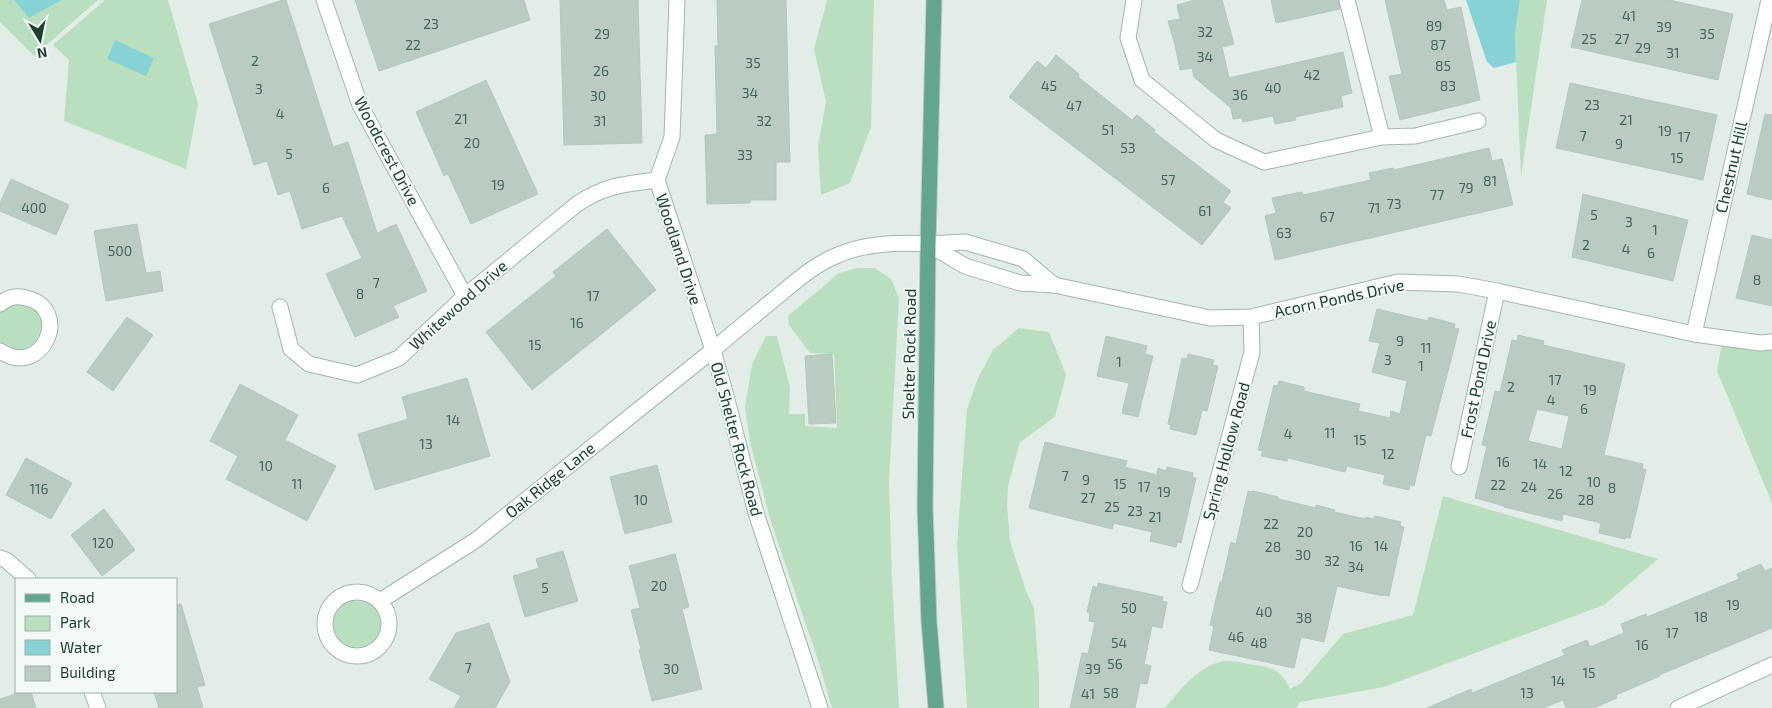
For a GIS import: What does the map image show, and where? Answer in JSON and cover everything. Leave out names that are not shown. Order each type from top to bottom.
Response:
[{"type":"main road","name":"Shelter Rock Road","points":[[934,0],[928,244],[925,507],[929,622],[936,708]]},
{"type":"street","name":"Woodcrest Drive","points":[[324,0],[360,105],[465,296]]},
{"type":"street","name":"Woodland Drive","points":[[677,0],[672,137],[657,180],[713,350]]},
{"type":"street","points":[[1134,0],[1128,38],[1142,80],[1216,140],[1264,162],[1382,137],[1415,136],[1478,121]]},
{"type":"street","points":[[1347,0],[1382,137]]},
{"type":"street","name":"Chestnut Hill","points":[[1694,334],[1769,0]]},
{"type":"street","name":"Whitewood Drive","points":[[280,307],[291,349],[309,364],[356,375],[399,358],[465,296],[577,204],[592,194],[616,186],[657,180]]},
{"type":"street","name":"Old Shelter Rock Road","points":[[820,708],[756,514],[713,350],[799,279],[838,254],[876,245],[905,242],[928,244]]},
{"type":"street","name":"Acorn Ponds Drive","points":[[928,244],[966,242],[1022,259],[1054,285]]},
{"type":"street","name":"Acorn Ponds Drive","points":[[928,244],[965,266],[1020,283],[1054,285],[1210,318],[1252,317],[1398,282],[1458,284],[1694,334],[1760,343],[1772,342]]},
{"type":"street","name":"Frost Pond Drive","points":[[1459,467],[1497,291]]},
{"type":"street","points":[[0,304],[13,297],[32,299],[45,311],[49,319],[50,328],[44,345],[38,352],[20,358],[0,351]]},
{"type":"street","name":"Spring Hollow Road","points":[[1190,585],[1252,352],[1252,317]]},
{"type":"street","name":"Oak Ridge Lane","points":[[380,601],[476,540],[713,350]]},
{"type":"street","points":[[0,558],[6,560],[27,578]]},
{"type":"street","points":[[362,592],[372,595],[380,601],[387,610],[390,621],[389,632],[384,642],[376,650],[366,655],[344,654],[335,647],[328,638],[325,628],[329,609],[335,601],[343,595],[362,592]]},
{"type":"street","points":[[1678,708],[1772,665]]},
{"type":"street","points":[[92,693],[98,708]]},
{"type":"green space","points":[[0,0],[14,0],[29,18],[62,0],[98,0],[34,56],[0,22]]},
{"type":"green space","points":[[105,0],[168,0],[198,104],[186,169],[64,121],[69,60],[53,45]]},
{"type":"green space","points":[[827,0],[874,0],[871,127],[850,183],[821,195],[818,146],[826,102],[814,49]]},
{"type":"green space","points":[[1520,0],[1547,0],[1521,177],[1515,33]]},
{"type":"green space","points":[[858,268],[875,268],[891,279],[899,298],[889,482],[899,708],[832,708],[818,660],[771,522],[750,442],[745,407],[752,364],[766,336],[777,336],[790,387],[789,414],[805,414],[805,426],[837,428],[834,354],[810,353],[789,325],[788,316],[839,273]]},
{"type":"green space","points":[[13,297],[45,311],[38,352],[0,351],[0,304]]},
{"type":"green space","points":[[1019,328],[1049,332],[1066,375],[1055,417],[1020,442],[1008,486],[1007,505],[1010,541],[1026,591],[1034,608],[1039,676],[1039,708],[967,708],[957,544],[967,409],[978,378],[993,350]]},
{"type":"green space","points":[[1723,338],[1772,342],[1772,503],[1717,371]]},
{"type":"green space","points":[[1443,496],[1658,559],[1604,605],[1384,687],[1300,702],[1296,708],[1165,708],[1198,673],[1224,661],[1262,666],[1277,671],[1284,678],[1290,689],[1301,683],[1343,634],[1413,615]]},
{"type":"green space","points":[[357,592],[369,594],[380,601],[387,612],[389,624],[387,636],[380,647],[369,654],[357,656],[345,654],[334,647],[327,636],[325,624],[327,612],[334,601],[345,594]]},
{"type":"water","points":[[14,0],[62,0],[29,18]]},
{"type":"water","points":[[1466,0],[1520,0],[1515,33],[1516,62],[1494,68],[1487,62]]},
{"type":"water","points":[[115,40],[154,58],[146,76],[107,59]]},
{"type":"building","points":[[286,0],[333,147],[348,142],[377,233],[396,224],[427,291],[393,306],[399,317],[355,337],[326,274],[362,258],[342,216],[302,229],[290,191],[278,195],[267,161],[254,165],[209,24]]},
{"type":"building","points":[[355,0],[524,0],[530,20],[379,71]]},
{"type":"building","points":[[560,0],[638,0],[642,143],[564,145]]},
{"type":"building","points":[[717,0],[786,0],[790,162],[776,162],[776,200],[750,200],[750,203],[707,204],[705,135],[717,134],[715,46],[718,46]]},
{"type":"building","points":[[1195,0],[1222,0],[1234,44],[1222,47],[1229,78],[1343,52],[1352,93],[1341,96],[1343,107],[1295,117],[1296,120],[1275,124],[1273,116],[1243,122],[1242,118],[1233,119],[1231,108],[1194,77],[1192,68],[1180,70],[1168,21],[1180,19],[1177,5]]},
{"type":"building","points":[[1271,0],[1338,0],[1340,9],[1276,23]]},
{"type":"building","points":[[1385,0],[1444,0],[1447,10],[1461,7],[1480,100],[1400,120],[1389,76],[1402,74]]},
{"type":"building","points":[[1582,0],[1669,0],[1733,14],[1718,80],[1571,47]]},
{"type":"building","points":[[1056,55],[1079,74],[1078,77],[1132,120],[1137,115],[1155,130],[1154,132],[1231,191],[1223,202],[1231,208],[1202,245],[1009,97],[1037,61],[1046,68]]},
{"type":"building","points":[[486,80],[538,194],[471,224],[448,174],[444,176],[416,112]]},
{"type":"building","points":[[1570,83],[1717,115],[1703,180],[1556,148]]},
{"type":"building","points":[[1765,114],[1772,115],[1772,200],[1747,194]]},
{"type":"building","points":[[1489,148],[1492,161],[1502,159],[1513,205],[1275,260],[1265,216],[1276,213],[1272,198],[1302,192],[1303,195],[1371,180],[1369,173],[1393,168],[1394,170]]},
{"type":"building","points":[[11,179],[69,205],[56,235],[0,211],[0,203]]},
{"type":"building","points":[[1583,194],[1688,220],[1673,281],[1572,257]]},
{"type":"building","points":[[137,224],[146,273],[160,271],[163,291],[106,301],[94,231]]},
{"type":"building","points":[[607,229],[656,290],[532,390],[486,332],[556,276],[553,272]]},
{"type":"building","points":[[1752,235],[1772,240],[1772,306],[1736,298]]},
{"type":"building","points":[[1377,309],[1428,321],[1429,317],[1455,324],[1454,328],[1459,329],[1431,436],[1426,435],[1414,486],[1410,485],[1409,490],[1383,484],[1385,475],[1347,466],[1345,472],[1288,458],[1287,461],[1261,456],[1263,451],[1258,450],[1274,385],[1277,386],[1279,381],[1304,387],[1304,391],[1360,404],[1358,411],[1390,418],[1391,411],[1400,414],[1407,381],[1372,372],[1380,343],[1369,341]]},
{"type":"building","points":[[127,317],[153,335],[113,391],[87,372]]},
{"type":"building","points":[[1518,335],[1544,341],[1543,345],[1625,364],[1604,455],[1643,464],[1642,468],[1646,470],[1630,538],[1626,537],[1625,539],[1599,533],[1601,523],[1563,514],[1562,521],[1475,498],[1487,446],[1482,445],[1495,391],[1500,392],[1512,340],[1517,341]],"holes":[[[1537,409],[1569,416],[1562,449],[1528,441]]]},
{"type":"building","points":[[1106,336],[1147,346],[1145,354],[1153,356],[1138,417],[1122,413],[1129,383],[1097,376]]},
{"type":"building","points":[[832,354],[836,423],[809,424],[805,356]]},
{"type":"building","points":[[1188,354],[1214,360],[1212,365],[1218,366],[1207,411],[1202,410],[1196,435],[1170,429],[1171,425],[1168,424],[1182,358],[1187,359]]},
{"type":"building","points":[[467,378],[490,456],[375,490],[358,434],[408,419],[402,397]]},
{"type":"building","points":[[240,384],[298,415],[285,440],[336,466],[307,521],[226,479],[238,456],[210,441]]},
{"type":"building","points":[[1045,442],[1127,461],[1125,467],[1157,475],[1158,468],[1166,471],[1167,467],[1193,473],[1192,477],[1196,478],[1181,543],[1177,542],[1176,547],[1150,541],[1152,532],[1114,523],[1112,529],[1029,508]]},
{"type":"building","points":[[26,458],[72,483],[51,519],[6,495]]},
{"type":"building","points":[[657,465],[672,522],[625,534],[610,477]]},
{"type":"building","points":[[1248,491],[1316,508],[1316,505],[1335,510],[1334,512],[1366,519],[1366,517],[1374,519],[1375,516],[1401,522],[1400,526],[1404,527],[1389,596],[1337,586],[1324,642],[1301,637],[1294,668],[1209,650],[1214,626],[1210,625],[1220,582],[1222,582],[1231,542],[1236,544]]},
{"type":"building","points":[[104,509],[135,550],[102,576],[71,535]]},
{"type":"building","points":[[563,551],[578,601],[525,617],[513,576],[539,568],[536,559]]},
{"type":"building","points":[[675,554],[689,607],[682,609],[702,689],[652,701],[631,610],[640,608],[629,566]]},
{"type":"building","points":[[1761,564],[1765,571],[1772,568],[1772,628],[1659,675],[1616,695],[1617,698],[1594,708],[1566,708],[1563,700],[1543,708],[1427,708],[1471,689],[1472,693],[1565,655],[1562,650],[1587,640],[1590,647],[1624,633],[1621,624],[1646,614],[1647,617],[1739,579],[1737,574]]},
{"type":"building","points":[[1098,583],[1163,597],[1162,601],[1167,602],[1162,628],[1152,626],[1144,664],[1151,666],[1147,684],[1140,683],[1135,708],[1070,708],[1082,653],[1088,654],[1095,622],[1089,621],[1090,613],[1087,612],[1093,586],[1097,588]]},
{"type":"building","points":[[181,604],[205,685],[197,687],[203,708],[159,708],[154,693],[178,693],[178,605]]},
{"type":"building","points":[[489,623],[510,682],[495,708],[454,708],[461,696],[429,679],[456,633]]},
{"type":"building","points":[[19,693],[31,693],[36,708],[0,708],[0,699]]}]
